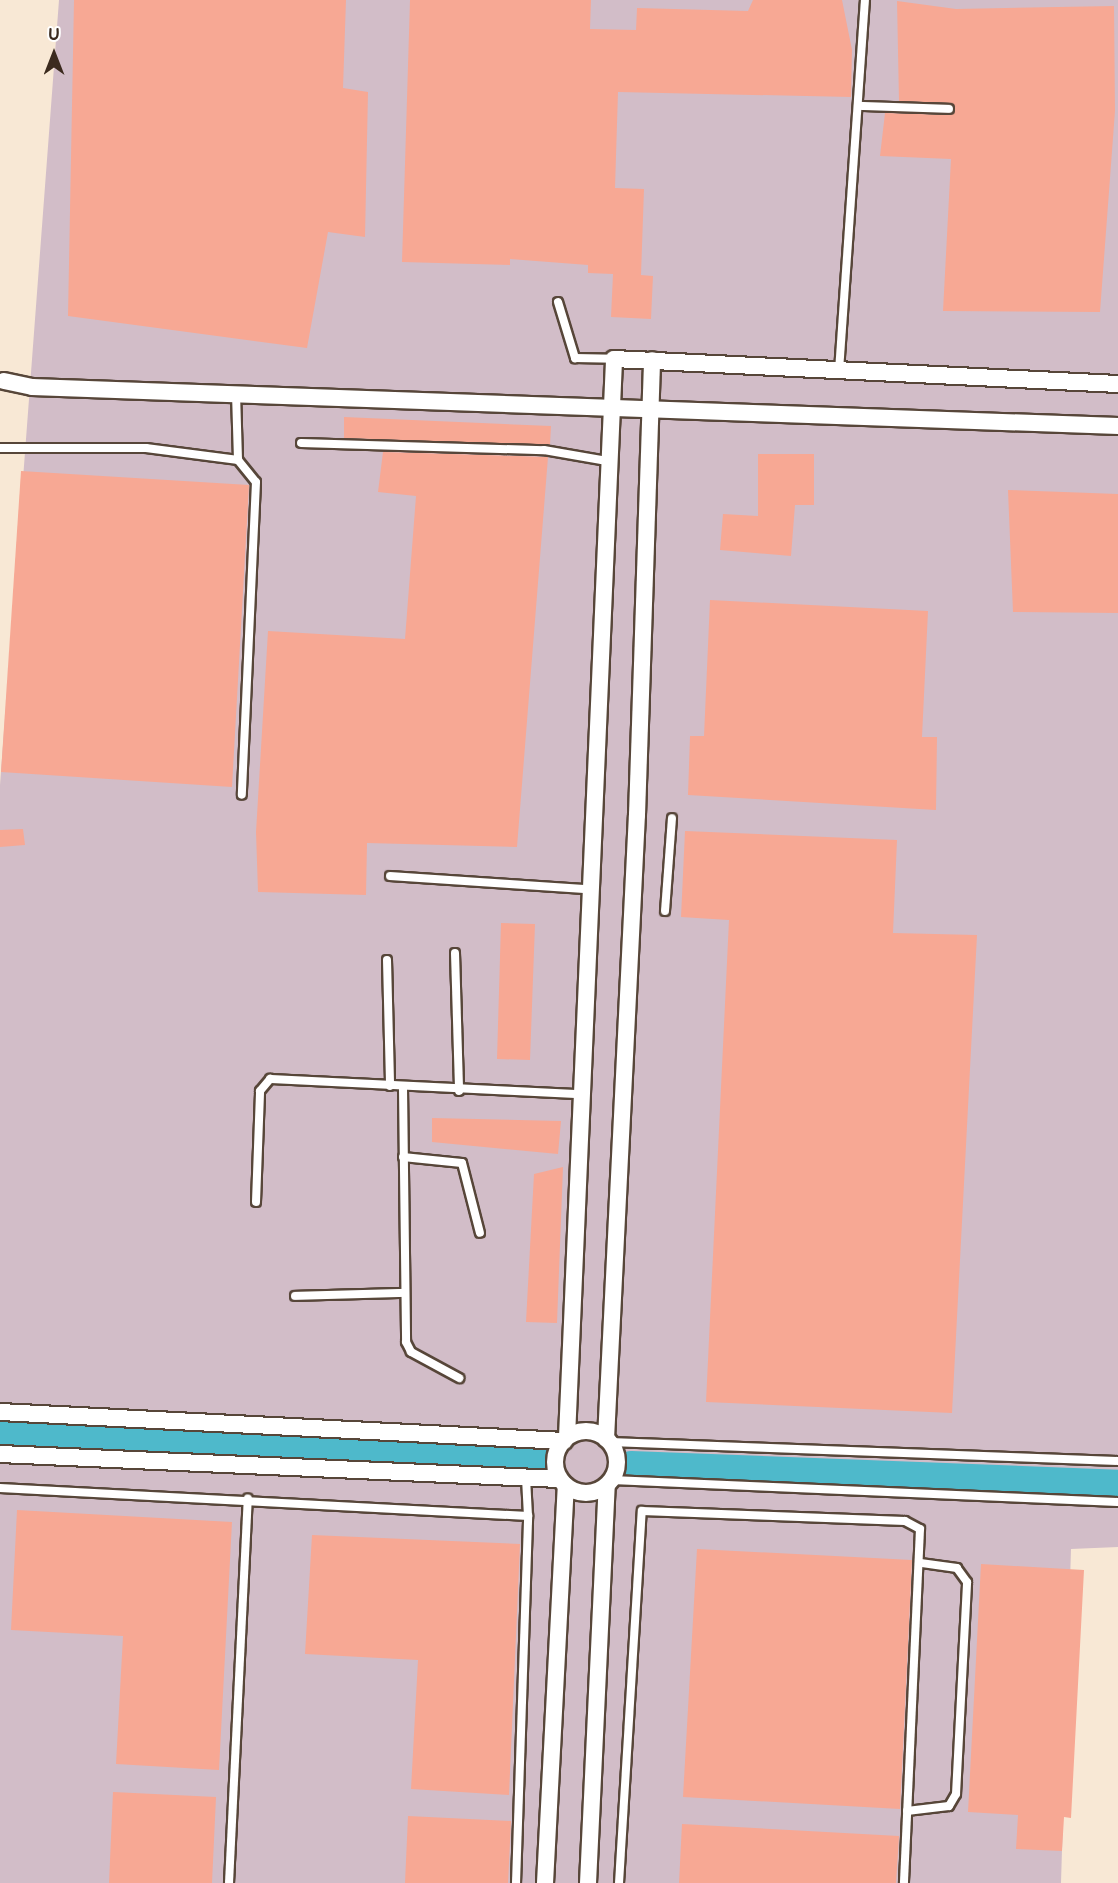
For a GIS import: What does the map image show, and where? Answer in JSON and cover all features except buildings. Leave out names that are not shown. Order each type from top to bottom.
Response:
[{"type":"street","points":[[545,1883],[562,1483],[555,1455],[566,1439],[607,461],[614,359],[839,374],[1118,384]]},
{"type":"street","points":[[588,1883],[609,1483],[617,1465],[608,1441],[637,815],[652,360]]},
{"type":"street","points":[[2,378],[32,387],[610,403],[1118,426]]},
{"type":"street","points":[[0,1412],[566,1439],[591,1432],[608,1441]]},
{"type":"street","points":[[0,1454],[526,1477],[562,1483],[591,1493],[609,1483]]},
{"type":"lane","points":[[839,374],[860,106],[865,0]]},
{"type":"lane","points":[[860,106],[949,109]]},
{"type":"lane","points":[[558,302],[575,358],[614,359]]},
{"type":"lane","points":[[236,392],[238,460],[256,482],[242,795]]},
{"type":"lane","points":[[301,443],[544,450],[607,461]]},
{"type":"lane","points":[[0,448],[146,448],[238,460]]},
{"type":"lane","points":[[665,911],[672,818]]},
{"type":"lane","points":[[390,876],[588,889]]},
{"type":"lane","points":[[455,953],[459,1090]]},
{"type":"lane","points":[[387,960],[390,1086]]},
{"type":"lane","points":[[256,1202],[260,1090],[270,1079],[404,1088],[582,1094]]},
{"type":"lane","points":[[404,1088],[406,1342],[411,1352],[459,1378]]},
{"type":"lane","points":[[403,1157],[462,1163],[480,1233]]},
{"type":"lane","points":[[295,1296],[404,1293]]},
{"type":"lane","points":[[608,1441],[1118,1461]]},
{"type":"lane","points":[[516,1883],[528,1516],[526,1477]]},
{"type":"lane","points":[[609,1483],[1118,1502]]},
{"type":"lane","points":[[0,1488],[248,1498],[528,1516]]},
{"type":"lane","points":[[229,1883],[248,1498]]},
{"type":"lane","points":[[619,1883],[642,1511],[905,1521],[920,1530],[904,1883]]},
{"type":"lane","points":[[907,1811],[949,1806],[956,1794],[967,1582],[957,1569],[920,1563]]},
{"type":"shaded area","points":[[59,0],[1118,0],[1118,1547],[1071,1549],[1061,1883],[0,1883],[0,785]]},
{"type":"waterway","points":[[0,1434],[546,1457]]},
{"type":"waterway","points":[[631,1466],[1118,1485]]}]
